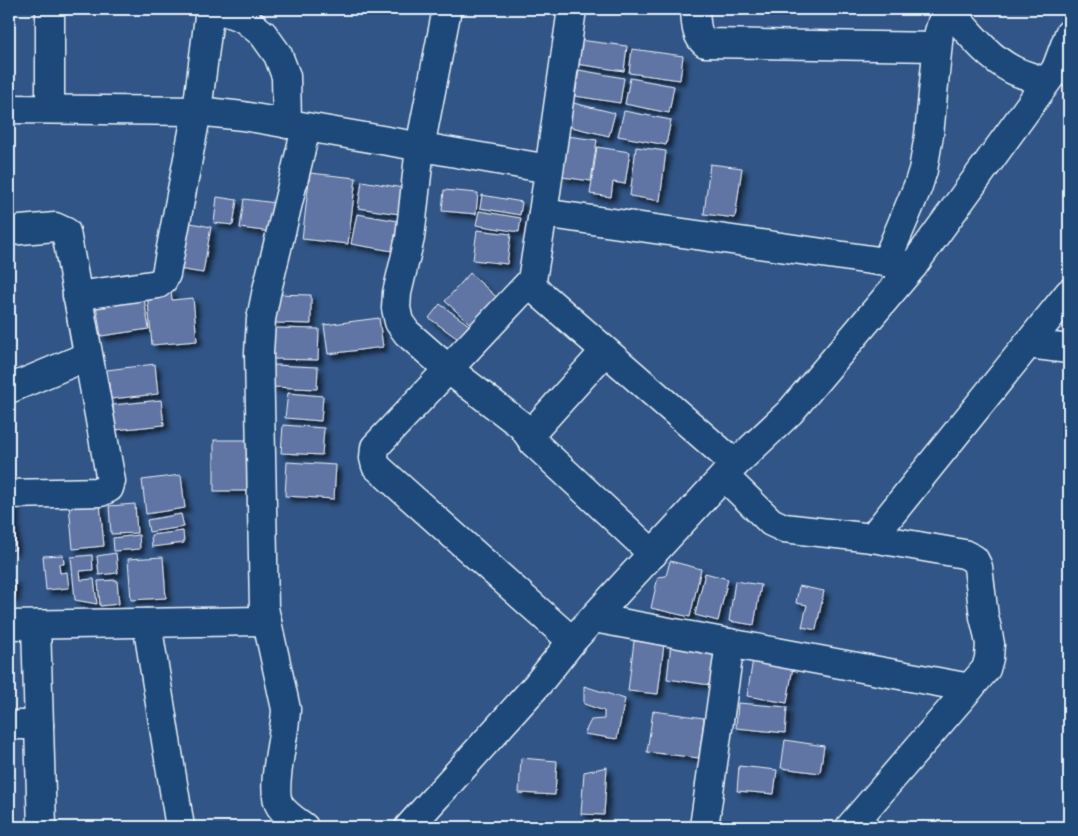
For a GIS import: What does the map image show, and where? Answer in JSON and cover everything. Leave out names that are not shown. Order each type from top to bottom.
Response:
[{"type":"street","points":[[50,9],[50,110]]},
{"type":"street","points":[[77,296],[158,284],[166,274],[197,111],[210,9]]},
{"type":"street","points":[[218,9],[243,18],[263,34],[278,55],[286,76],[297,126],[261,319],[259,353],[264,608],[286,709],[286,720],[276,781],[276,794],[280,806],[304,827]]},
{"type":"street","points":[[447,9],[420,147],[410,238],[397,293],[396,308],[399,322],[407,333],[448,369],[522,426],[534,442],[653,554]]},
{"type":"street","points":[[572,9],[532,280],[375,447],[374,458],[376,466],[572,641]]},
{"type":"street","points":[[696,9],[697,32],[700,39],[705,43],[937,47]]},
{"type":"street","points":[[886,262],[923,170],[929,135],[939,32],[947,9],[986,52],[1014,71],[1057,74]]},
{"type":"street","points":[[408,827],[537,685],[572,641],[730,470],[790,412],[913,266],[1057,74],[1069,34]]},
{"type":"street","points":[[9,109],[197,111],[243,116],[549,169]]},
{"type":"street","points":[[543,213],[913,266]]},
{"type":"street","points":[[9,231],[55,227],[66,232],[111,481],[109,488],[101,492],[9,494]]},
{"type":"street","points":[[529,284],[605,351],[730,470],[771,522],[784,528],[872,538],[964,554],[974,559],[978,567],[984,618],[990,644],[986,669],[850,827]]},
{"type":"street","points":[[872,538],[1069,293]]},
{"type":"street","points":[[1028,344],[1069,349]]},
{"type":"street","points":[[534,442],[533,435],[536,428],[605,351]]},
{"type":"street","points":[[9,389],[88,356]]},
{"type":"street","points":[[594,618],[970,688]]},
{"type":"street","points":[[9,625],[267,621]]},
{"type":"street","points":[[147,623],[180,827]]},
{"type":"street","points":[[36,625],[42,827]]},
{"type":"street","points":[[704,827],[730,643]]},
{"type":"street","points":[[9,725],[39,725]]},
{"type":"building","points":[[579,40],[627,46],[624,71],[576,64]]},
{"type":"building","points":[[632,49],[683,56],[680,80],[629,73]]},
{"type":"building","points":[[579,70],[624,78],[620,103],[575,96]]},
{"type":"building","points":[[630,78],[674,86],[669,113],[625,104]]},
{"type":"building","points":[[569,102],[615,113],[609,136],[563,125]]},
{"type":"building","points":[[624,111],[671,120],[666,145],[618,136]]},
{"type":"building","points":[[567,136],[597,140],[591,181],[562,177]]},
{"type":"building","points":[[597,147],[630,152],[625,184],[613,182],[611,197],[590,194]]},
{"type":"building","points":[[636,147],[666,151],[660,201],[630,196]]},
{"type":"building","points":[[710,164],[742,168],[735,218],[704,214]]},
{"type":"building","points":[[310,173],[356,178],[348,244],[302,239]]},
{"type":"building","points":[[362,181],[403,188],[399,214],[358,208]]},
{"type":"building","points":[[444,190],[478,193],[476,214],[442,211]]},
{"type":"building","points":[[482,195],[522,202],[520,215],[480,208]]},
{"type":"building","points":[[217,197],[237,200],[233,225],[214,223]]},
{"type":"building","points":[[244,199],[276,203],[272,232],[240,228]]},
{"type":"building","points":[[479,211],[521,218],[519,232],[476,225]]},
{"type":"building","points":[[357,214],[398,221],[392,251],[351,244]]},
{"type":"building","points":[[186,222],[211,227],[203,273],[178,269]]},
{"type":"building","points":[[477,230],[511,234],[507,264],[473,260]]},
{"type":"building","points":[[470,273],[502,302],[477,330],[445,301]]},
{"type":"building","points":[[171,290],[172,300],[193,298],[197,341],[152,345],[147,292]]},
{"type":"building","points":[[143,292],[149,329],[101,336],[95,299]]},
{"type":"building","points":[[275,294],[311,295],[311,324],[274,323]]},
{"type":"building","points":[[440,304],[469,325],[458,339],[429,318]]},
{"type":"building","points":[[379,318],[383,347],[328,354],[324,325]]},
{"type":"building","points":[[274,328],[319,329],[318,360],[273,359]]},
{"type":"building","points":[[155,364],[158,394],[111,399],[107,370]]},
{"type":"building","points":[[273,365],[318,367],[317,389],[272,387]]},
{"type":"building","points":[[288,393],[323,396],[321,421],[285,418]]},
{"type":"building","points":[[161,400],[164,425],[115,430],[113,405]]},
{"type":"building","points":[[283,425],[324,428],[322,455],[281,453]]},
{"type":"building","points":[[214,440],[249,440],[249,491],[214,491]]},
{"type":"building","points":[[287,462],[336,465],[334,499],[285,496]]},
{"type":"building","points":[[181,475],[185,508],[146,514],[142,480]]},
{"type":"building","points":[[9,501],[14,501],[15,550],[9,550]]},
{"type":"building","points":[[100,503],[104,546],[73,549],[69,505]]},
{"type":"building","points":[[135,504],[137,533],[111,534],[109,506]]},
{"type":"building","points":[[181,514],[184,527],[149,532],[147,520]]},
{"type":"building","points":[[183,531],[184,543],[152,547],[151,535]]},
{"type":"building","points":[[139,535],[140,549],[114,551],[113,538]]},
{"type":"building","points":[[116,553],[118,573],[99,575],[97,556]]},
{"type":"building","points":[[63,555],[64,564],[59,564],[60,573],[67,572],[69,588],[46,590],[43,556]]},
{"type":"building","points":[[92,555],[93,570],[80,571],[81,580],[94,579],[97,604],[75,600],[71,557]]},
{"type":"building","points":[[163,557],[166,598],[131,600],[128,559]]},
{"type":"building","points":[[670,561],[701,569],[690,617],[651,608],[658,577],[666,576]]},
{"type":"building","points":[[705,573],[728,579],[718,621],[695,615]]},
{"type":"building","points":[[9,580],[15,580],[15,597],[9,597]]},
{"type":"building","points":[[117,580],[119,604],[100,606],[98,581]]},
{"type":"building","points":[[735,581],[761,585],[754,625],[729,621]]},
{"type":"building","points":[[799,586],[824,591],[816,630],[802,627],[807,605],[796,603]]},
{"type":"building","points":[[634,641],[664,644],[658,694],[628,691]]},
{"type":"building","points":[[671,644],[715,650],[710,685],[667,679]]},
{"type":"building","points":[[753,659],[793,667],[787,703],[747,696]]},
{"type":"building","points":[[584,686],[625,699],[617,739],[584,734],[591,720],[604,719],[604,711],[584,704]]},
{"type":"building","points":[[738,703],[787,707],[785,733],[736,728]]},
{"type":"building","points":[[653,711],[704,718],[699,758],[647,752]]},
{"type":"building","points":[[785,740],[824,746],[820,773],[781,768]]},
{"type":"building","points":[[521,758],[557,761],[555,795],[519,793]]},
{"type":"building","points":[[739,766],[777,770],[774,794],[737,791]]},
{"type":"building","points":[[607,767],[604,815],[581,814],[584,772]]}]
